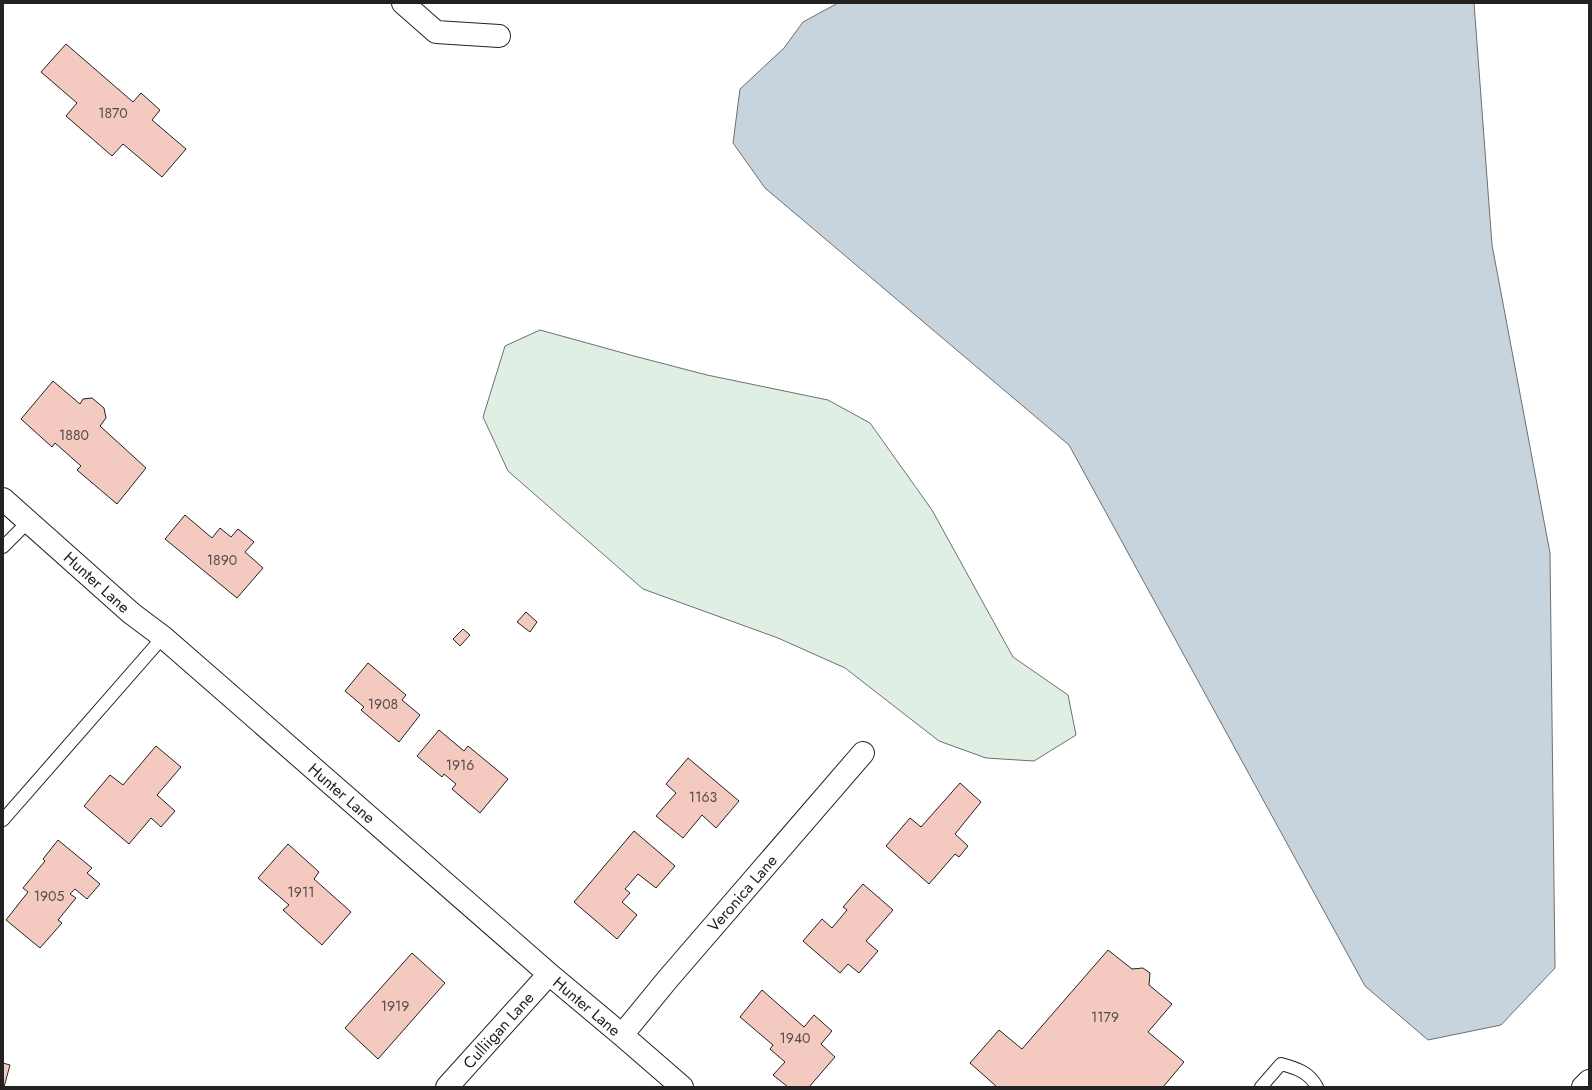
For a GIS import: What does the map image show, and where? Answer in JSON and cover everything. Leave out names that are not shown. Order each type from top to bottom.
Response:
[{"type":"street","points":[[403,3],[436,32],[499,36]]},
{"type":"street","name":"Hunter Lane","points":[[3,498],[131,613],[164,638],[549,974],[682,1087]]},
{"type":"street","name":"Veronica Lane","points":[[622,1035],[667,980],[863,753]]},
{"type":"street","name":"Culliigan Lane","points":[[447,1087],[549,974]]},
{"type":"street","points":[[1583,1087],[1589,1082]]},
{"type":"lane","points":[[3,547],[29,521]]},
{"type":"lane","points":[[3,820],[164,638]]},
{"type":"lane","points":[[1261,1087],[1281,1064],[1298,1068],[1314,1080],[1317,1087]]},
{"type":"green space","points":[[540,330],[707,375],[828,400],[870,423],[932,510],[1013,657],[1068,695],[1076,735],[1034,761],[986,758],[939,741],[845,668],[778,638],[643,589],[508,471],[483,417],[505,346]]},
{"type":"shaded area","points":[[838,3],[1474,3],[1492,245],[1550,553],[1555,968],[1501,1025],[1428,1040],[1365,986],[1069,445],[765,188],[733,143],[740,89],[784,48],[803,22]]},
{"type":"building","points":[[66,44],[133,102],[141,93],[160,110],[152,120],[186,149],[162,177],[123,144],[112,156],[66,116],[77,103],[41,72]]},
{"type":"building","points":[[53,381],[80,404],[83,399],[92,398],[104,408],[106,418],[100,426],[146,468],[117,504],[77,470],[81,466],[55,443],[52,447],[21,419]]},
{"type":"building","points":[[185,515],[212,538],[220,528],[231,537],[238,529],[254,542],[245,552],[263,568],[237,598],[165,539]]},
{"type":"building","points":[[526,612],[537,622],[530,632],[517,622]]},
{"type":"building","points":[[463,629],[470,635],[460,646],[453,639]]},
{"type":"building","points":[[368,663],[406,695],[402,700],[420,715],[399,742],[361,710],[364,707],[345,691]]},
{"type":"building","points":[[439,730],[464,751],[468,746],[508,779],[480,813],[452,789],[456,784],[444,774],[442,777],[417,756]]},
{"type":"building","points":[[156,746],[181,767],[157,795],[175,811],[161,827],[151,818],[129,844],[84,806],[110,775],[123,785]]},
{"type":"building","points":[[688,758],[739,801],[716,828],[702,815],[683,838],[656,816],[676,793],[666,784]]},
{"type":"building","points":[[960,783],[981,802],[955,834],[968,846],[959,857],[955,854],[929,884],[886,846],[910,818],[921,827]]},
{"type":"building","points":[[634,831],[675,866],[656,888],[638,874],[625,889],[630,893],[622,902],[637,915],[617,939],[574,902]]},
{"type":"building","points":[[58,840],[92,868],[87,873],[100,884],[87,899],[75,889],[70,894],[76,898],[58,920],[62,923],[40,948],[6,920],[28,892],[23,888],[45,861],[43,859]]},
{"type":"building","points":[[288,844],[319,872],[314,879],[351,912],[322,945],[283,910],[289,905],[258,878]]},
{"type":"building","points":[[863,884],[893,910],[866,941],[878,951],[859,973],[848,964],[840,973],[803,941],[822,919],[832,928],[847,910],[843,907]]},
{"type":"building","points":[[1108,950],[1132,969],[1143,968],[1150,973],[1149,985],[1172,1004],[1148,1032],[1184,1062],[1163,1087],[997,1087],[970,1063],[999,1030],[1022,1049]]},
{"type":"building","points":[[412,953],[445,983],[378,1059],[345,1028]]},
{"type":"building","points":[[762,990],[804,1027],[814,1015],[832,1031],[821,1044],[835,1057],[809,1087],[788,1087],[773,1075],[785,1062],[770,1049],[773,1045],[740,1017]]},
{"type":"building","points":[[3,1063],[10,1065],[4,1087],[3,1087]]}]
